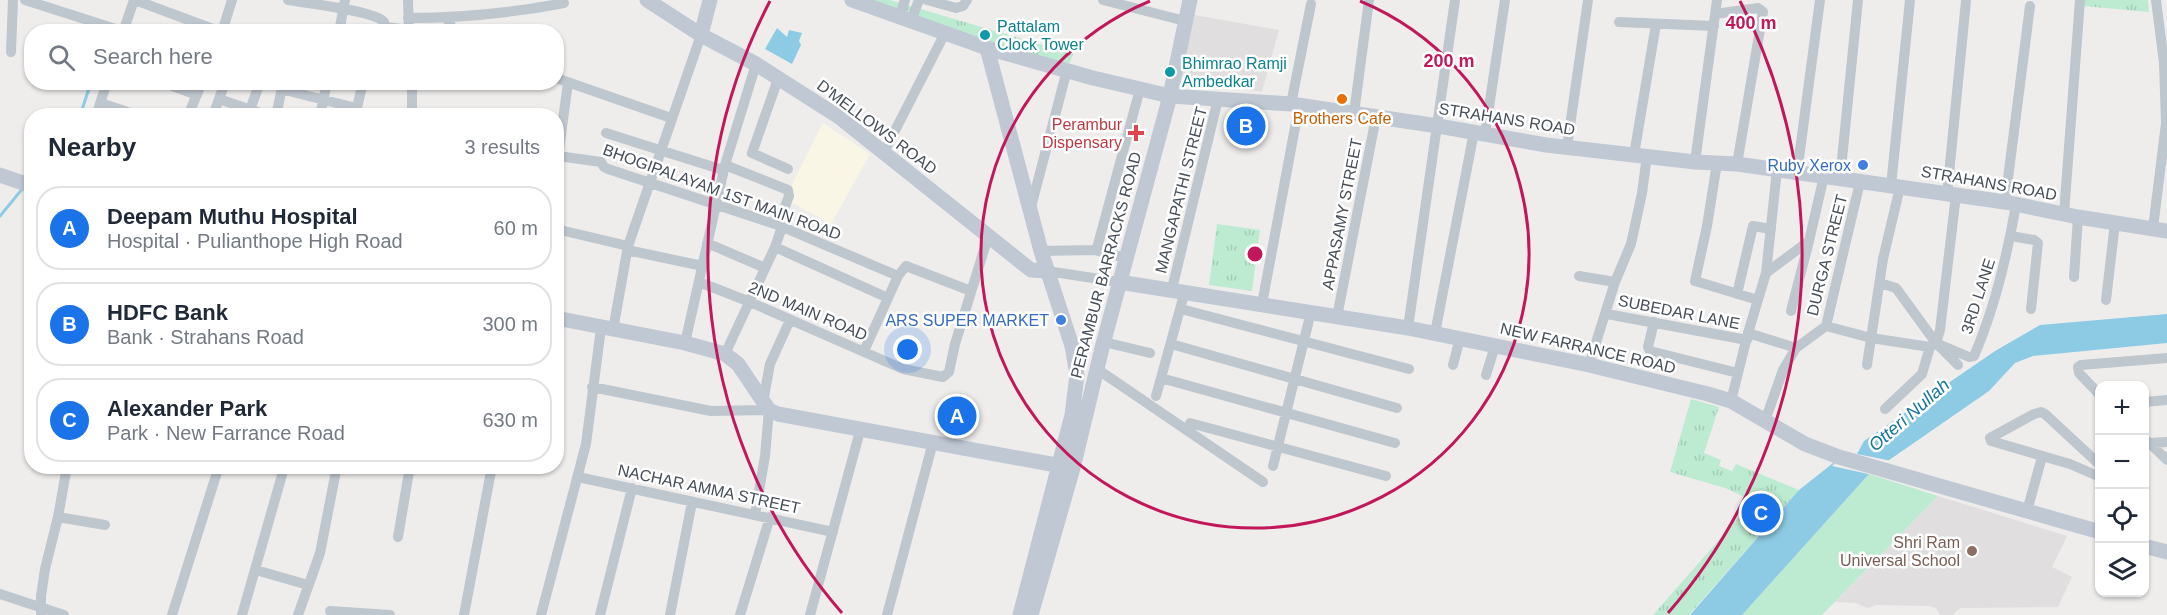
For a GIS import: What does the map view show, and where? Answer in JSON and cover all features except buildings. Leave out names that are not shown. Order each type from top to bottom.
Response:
[{"type":"main road","name":"D'MELLOWS ROAD","points":[[647,0],[701,35],[756,64],[839,117],[1031,270],[1047,271]]},
{"type":"main road","points":[[701,35],[710,0]]},
{"type":"main road","name":"STRAHANS ROAD","points":[[852,0],[987,48],[1170,96],[1295,105],[1567,147],[1695,162],[1737,164],[1896,186],[2160,230]]},
{"type":"main road","name":"PERAMBUR BARRACKS ROAD","points":[[1065,466],[1097,369],[1170,96],[1190,0]]},
{"type":"main road","points":[[987,48],[1041,251],[1072,346],[1077,375],[1065,466],[1031,615]]},
{"type":"main road","points":[[0,175],[24,183]]},
{"type":"main road","name":"NEW FARRANCE ROAD","points":[[1119,282],[1262,303],[1435,333],[1589,365],[1731,401],[1805,444],[1839,458],[2095,531]]},
{"type":"main road","points":[[564,320],[725,354],[738,364],[766,406],[785,416],[1065,466]]},
{"type":"main road","points":[[1020,615],[1065,466]]},
{"type":"main road","points":[[2149,547],[2167,552]]},
{"type":"street","points":[[10,52],[13,0]]},
{"type":"street","points":[[25,0],[38,2],[103,24]]},
{"type":"street","points":[[126,24],[135,0],[200,24]]},
{"type":"street","points":[[288,0],[344,5],[381,18],[383,24]]},
{"type":"street","points":[[408,0],[408,24]]},
{"type":"street","points":[[905,0],[905,19]]},
{"type":"street","points":[[905,19],[919,0]]},
{"type":"street","points":[[927,0],[956,8],[963,6],[967,0]]},
{"type":"street","points":[[1103,0],[1185,21]]},
{"type":"street","points":[[1354,113],[1369,0]]},
{"type":"street","points":[[1408,328],[1455,0]]},
{"type":"street","points":[[1435,333],[1479,133],[1505,0]]},
{"type":"street","points":[[1567,147],[1588,0]]},
{"type":"street","points":[[1695,162],[1717,0]]},
{"type":"street","points":[[1797,173],[1820,0]]},
{"type":"street","points":[[1840,179],[1858,0]]},
{"type":"street","points":[[1867,365],[1896,186],[1910,0]]},
{"type":"street","points":[[2074,277],[2071,216],[2080,0]]},
{"type":"street","points":[[2156,0],[2165,63],[2166,123],[2160,230]]},
{"type":"street","points":[[223,24],[230,1]]},
{"type":"street","points":[[1885,409],[1922,374],[1940,330],[1966,1]]},
{"type":"street","points":[[408,18],[491,15],[564,3]]},
{"type":"street","points":[[1262,303],[1311,4]]},
{"type":"street","points":[[340,24],[344,5]]},
{"type":"street","name":"3RD LANE","points":[[1933,345],[1973,357],[1990,313],[2007,256],[2011,236],[2010,204],[2030,6]]},
{"type":"street","points":[[1715,14],[1758,8],[1763,12],[1737,164]]},
{"type":"street","points":[[447,18],[450,24]]},
{"type":"street","points":[[1619,22],[1714,26]]},
{"type":"street","points":[[1589,365],[1615,282],[1633,238],[1642,193],[1640,156],[1656,24]]},
{"type":"street","points":[[884,154],[945,33]]},
{"type":"street","points":[[541,615],[578,477],[585,444],[592,387],[627,248],[701,35]]},
{"type":"street","points":[[685,344],[724,168],[756,64]]},
{"type":"street","points":[[1031,208],[1067,70]]},
{"type":"street","points":[[778,79],[752,153],[788,169]]},
{"type":"street","points":[[564,81],[671,118]]},
{"type":"street","name":"BHOGIPALAYAM 1ST MAIN ROAD","points":[[564,112],[568,83]]},
{"type":"street","points":[[1094,250],[1098,245],[1140,89]]},
{"type":"street","points":[[99,108],[105,90]]},
{"type":"street","points":[[184,90],[197,95]]},
{"type":"street","points":[[191,108],[199,90]]},
{"type":"street","points":[[216,108],[222,90]]},
{"type":"street","points":[[251,108],[257,90]]},
{"type":"street","points":[[278,108],[281,90]]},
{"type":"street","points":[[295,90],[346,108]]},
{"type":"street","points":[[321,108],[324,90]]},
{"type":"street","points":[[356,108],[361,90]]},
{"type":"street","points":[[412,90],[412,108]]},
{"type":"street","points":[[219,99],[240,108]]},
{"type":"street","name":"MANGAPATHI STREET","points":[[1156,396],[1181,309],[1179,290],[1218,99]]},
{"type":"street","points":[[101,103],[116,108]]},
{"type":"street","name":"APPASAMY STREET","points":[[1337,317],[1376,117]]},
{"type":"street","points":[[606,133],[724,168],[788,190],[789,196],[775,247],[725,354]]},
{"type":"street","name":"BHOGIPALAYAM 1ST MAIN ROAD","points":[[564,157],[601,162],[604,168],[780,226],[898,276]]},
{"type":"street","points":[[1718,163],[1695,278],[1699,283],[1758,300]]},
{"type":"street","points":[[1731,401],[1766,273],[1777,170]]},
{"type":"street","points":[[1791,311],[1824,176]]},
{"type":"street","name":"DURGA STREET","points":[[1765,421],[1783,370],[1796,348],[1826,326],[1860,182]]},
{"type":"street","points":[[2106,300],[2115,223]]},
{"type":"street","points":[[1737,294],[1753,226],[1771,229]]},
{"type":"street","points":[[564,231],[703,266]]},
{"type":"street","points":[[2011,236],[2034,240],[2038,243],[2031,309]]},
{"type":"street","points":[[864,351],[898,276],[906,266],[972,291],[988,237]]},
{"type":"street","points":[[1766,273],[1809,241]]},
{"type":"street","points":[[708,243],[765,268]]},
{"type":"street","points":[[775,247],[888,298]]},
{"type":"street","points":[[1041,251],[1094,250],[1126,258]]},
{"type":"street","name":"NEW FARRANCE ROAD","points":[[1047,271],[1119,282]]},
{"type":"street","points":[[1579,276],[1615,282]]},
{"type":"street","name":"2ND MAIN ROAD","points":[[699,282],[903,369],[940,377],[949,372],[955,344],[972,291]]},
{"type":"street","points":[[1880,283],[1896,288],[1933,345],[1958,365]]},
{"type":"street","points":[[1181,309],[1409,369]]},
{"type":"street","points":[[1273,466],[1311,312]]},
{"type":"street","name":"SUBEDAR LANE","points":[[1606,314],[1747,337],[1796,348]]},
{"type":"street","points":[[755,515],[765,456],[770,364],[790,320]]},
{"type":"street","points":[[1654,322],[1648,347],[1650,351],[1738,373]]},
{"type":"street","points":[[1826,326],[1871,338],[1933,345]]},
{"type":"street","points":[[1453,365],[1460,338]]},
{"type":"street","points":[[1104,342],[1150,353]]},
{"type":"street","points":[[1171,344],[1396,408]]},
{"type":"street","points":[[1486,375],[1495,346]]},
{"type":"street","points":[[2095,390],[2079,374],[2078,367],[2081,365],[2167,358]]},
{"type":"street","points":[[1097,369],[1263,482]]},
{"type":"street","points":[[1161,378],[1395,443]]},
{"type":"street","points":[[592,387],[711,411],[766,406]]},
{"type":"street","points":[[2149,402],[2167,400]]},
{"type":"street","points":[[2095,460],[2041,412],[1990,438],[1991,441],[2070,464],[2095,475]]},
{"type":"street","points":[[1190,423],[1386,476]]},
{"type":"street","points":[[810,615],[860,431]]},
{"type":"street","points":[[2149,440],[2167,442]]},
{"type":"street","points":[[2149,441],[2167,460]]},
{"type":"street","points":[[887,615],[933,442]]},
{"type":"street","points":[[2027,511],[2042,457]]},
{"type":"street","points":[[41,611],[45,569],[66,474]]},
{"type":"street","points":[[171,615],[216,474]]},
{"type":"street","points":[[298,615],[320,553],[335,474]]},
{"type":"street","points":[[398,537],[409,474]]},
{"type":"street","points":[[464,615],[490,474]]},
{"type":"street","points":[[243,615],[282,475]]},
{"type":"street","name":"NACHAR AMMA STREET","points":[[578,477],[833,532]]},
{"type":"street","points":[[600,615],[632,488]]},
{"type":"street","points":[[670,615],[692,501]]},
{"type":"street","points":[[58,517],[105,525]]},
{"type":"street","points":[[740,615],[770,517]]},
{"type":"street","points":[[256,570],[308,585]]},
{"type":"street","points":[[0,594],[41,611],[64,615]]},
{"type":"street","points":[[330,610],[390,615]]},
{"type":"shaded area","points":[[1194,15],[1279,30],[1262,92],[1180,79]]},
{"type":"shaded area","points":[[823,123],[870,154],[831,224],[785,199]]},
{"type":"shaded area","name":"Shri Ram Universal School","points":[[1938,496],[2067,536],[2052,567],[2072,577],[2058,607],[1961,608],[1954,615],[1940,615],[1936,608],[1928,606],[1876,605],[1868,608],[1855,603],[1835,602]]},
{"type":"green space","points":[[854,0],[890,0],[1073,54],[1069,65]]},
{"type":"green space","points":[[2083,0],[2148,0],[2149,12],[2083,6]]},
{"type":"green space","points":[[1217,224],[1260,230],[1252,291],[1209,285]]},
{"type":"green space","points":[[1691,399],[1719,407],[1704,453],[1721,460],[1719,466],[1732,471],[1736,464],[1799,490],[1689,615],[1653,615],[1753,501],[1725,488],[1670,472]]},
{"type":"green space","points":[[1869,474],[1938,496],[1822,615],[1742,615]]},
{"type":"water","points":[[777,28],[787,37],[789,30],[802,33],[799,41],[801,45],[792,64],[765,49]]},
{"type":"water","name":"Otteri Nullah","points":[[2167,314],[2167,343],[2033,356],[2015,363],[1989,391],[1869,474],[1742,615],[1690,615],[1799,490],[1847,452],[1857,454],[1864,441],[1995,351],[2040,325]]},
{"type":"pier","points":[[1847,452],[1892,461],[1873,475],[1832,466]]},
{"type":"waterway","points":[[83,108],[88,90]]},
{"type":"waterway","points":[[0,216],[23,188]]},
{"type":"place","name":"Pattalam Clock Tower","points":[[985,35]]},
{"type":"place","name":"Bhimrao Ramji Ambedkar","points":[[1170,72]]},
{"type":"place","name":"Brothers Cafe","points":[[1342,99]]},
{"type":"place","name":"HDFC Bank","points":[[1246,126]]},
{"type":"place","name":"Perambur Dispensary","points":[[1136,133]]},
{"type":"place","name":"Ruby Xerox","points":[[1863,165]]},
{"type":"place","name":"ARS SUPER MARKET","points":[[1061,320]]},
{"type":"place","name":"Deepam Muthu Hospital","points":[[957,416]]},
{"type":"place","name":"Alexander Park","points":[[1761,513]]},
{"type":"place","name":"Shri Ram Universal School","points":[[1972,551]]}]
